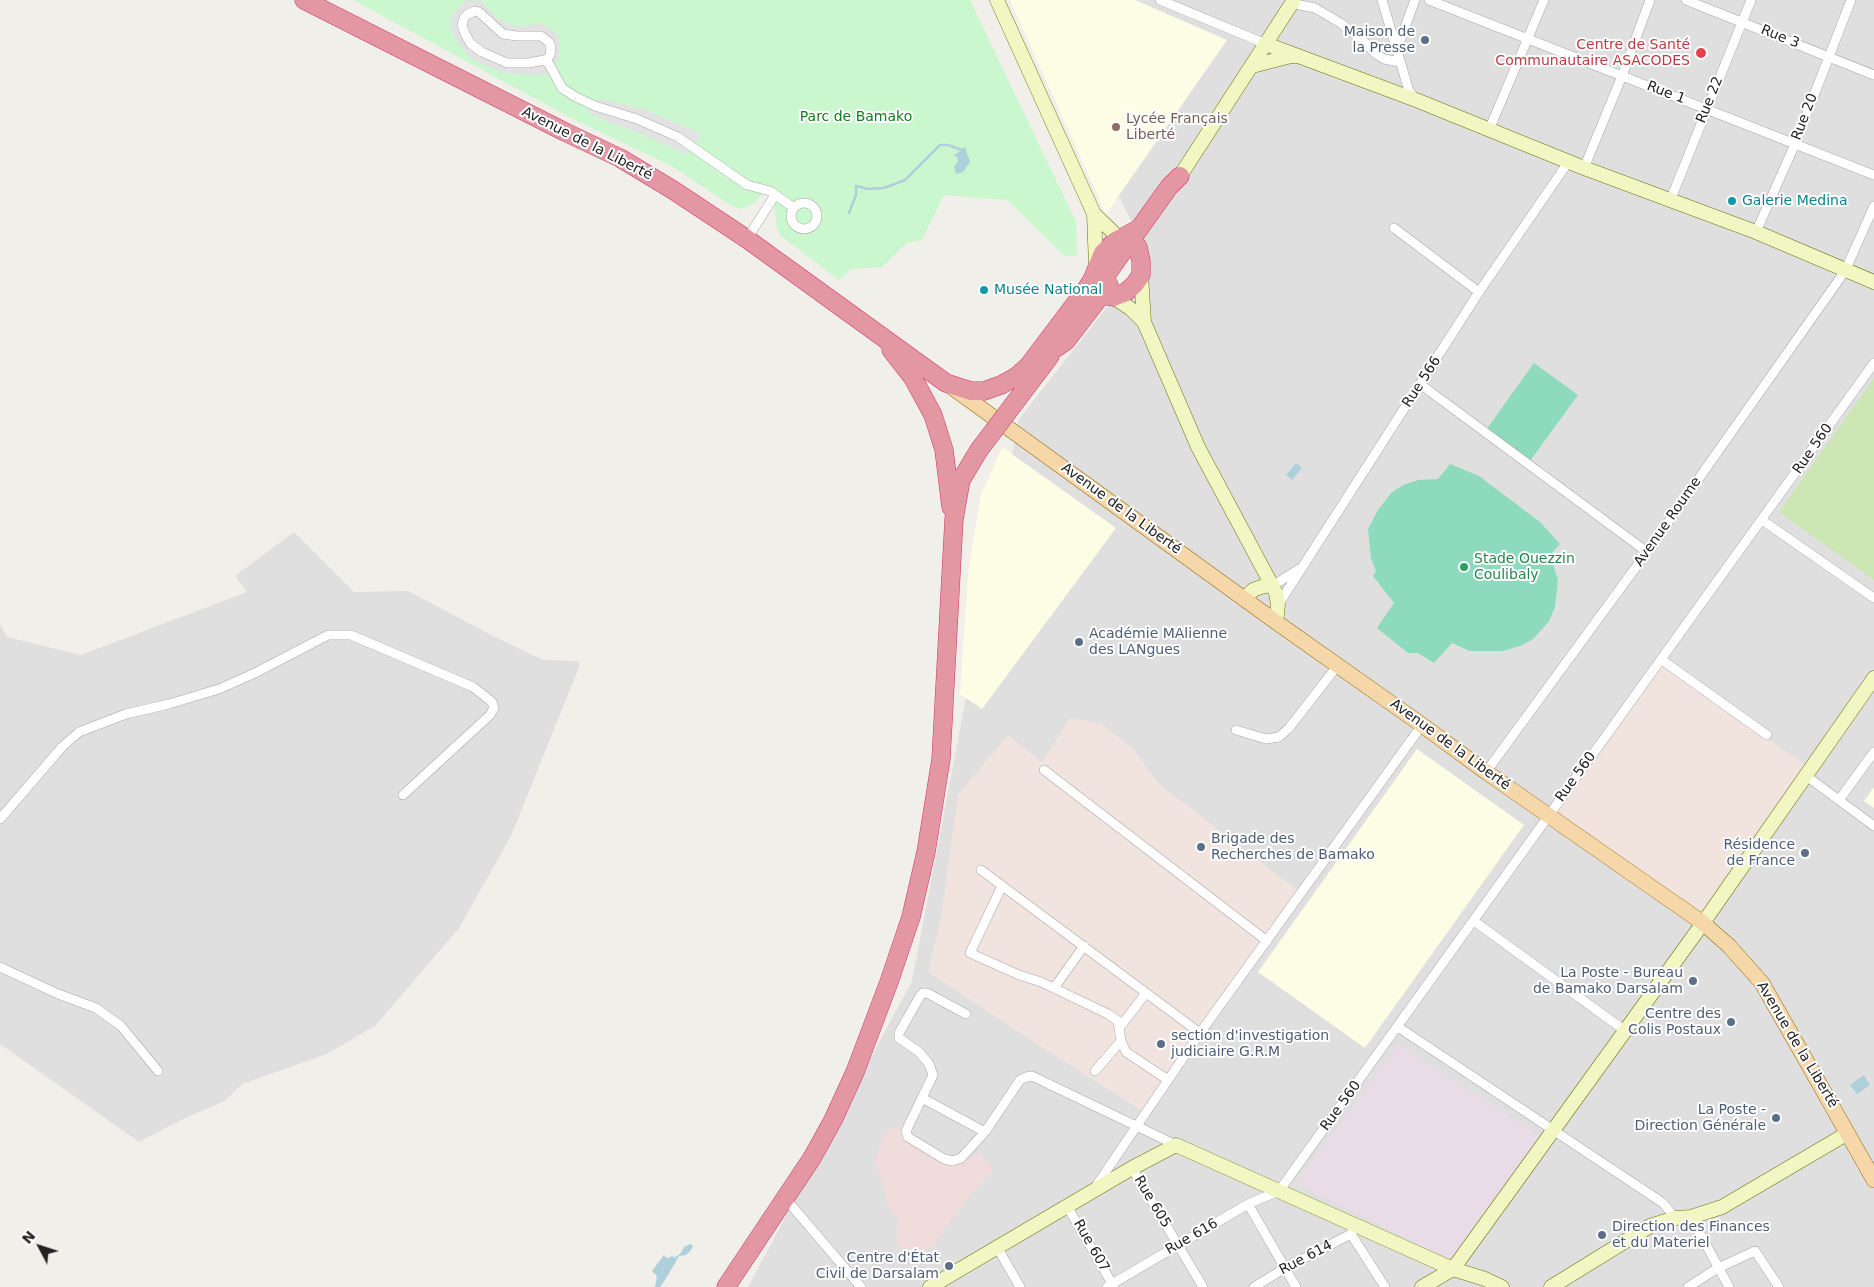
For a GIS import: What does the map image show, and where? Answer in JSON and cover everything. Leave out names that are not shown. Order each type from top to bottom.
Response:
[{"type":"highway","name":"Avenue de la Liberté","points":[[304,0],[620,158],[673,190],[747,239],[878,334]]},
{"type":"highway","points":[[728,1284],[812,1158],[832,1120],[855,1072],[911,917],[926,852],[941,759],[954,518],[961,480],[979,450],[1056,348],[1066,341],[1104,293],[1132,238],[1169,187],[1180,176]]},
{"type":"highway","points":[[878,334],[946,383],[971,391],[984,391],[1017,376],[1029,365],[1092,280],[1103,253],[1110,245],[1132,238]]},
{"type":"highway","points":[[1104,293],[1126,292],[1141,275],[1141,261],[1132,238]]},
{"type":"highway","points":[[878,334],[913,378],[933,415],[944,450],[949,497],[954,518]]},
{"type":"main road","name":"Avenue de la Liberté","points":[[946,383],[1276,622],[1422,724],[1486,772],[1703,922],[1730,946],[1762,983],[1872,1175]]},
{"type":"street","points":[[997,0],[1094,214],[1096,267],[1104,293],[1131,309],[1144,322]]},
{"type":"street","points":[[1160,0],[1266,44],[1416,100],[1584,168],[1756,232],[1874,282]]},
{"type":"street","points":[[1382,0],[1409,91],[1416,100]]},
{"type":"street","points":[[1397,49],[1415,0]]},
{"type":"street","name":"Rue 1","points":[[1429,0],[1874,175]]},
{"type":"street","points":[[1490,130],[1544,0]]},
{"type":"street","points":[[1584,168],[1622,76],[1650,0]]},
{"type":"street","name":"Rue 3","points":[[1686,0],[1874,74]]},
{"type":"street","name":"Rue 22","points":[[1670,200],[1751,0]]},
{"type":"street","name":"Rue 20","points":[[1756,232],[1795,144],[1851,0]]},
{"type":"street","points":[[1180,176],[1292,2],[1315,8],[1342,24],[1376,54],[1384,59],[1400,62]]},
{"type":"street","points":[[475,11],[479,12],[503,34],[541,36],[549,42],[551,47],[550,55],[546,61],[506,63],[482,52],[471,44],[465,34],[462,25],[464,18],[475,11]]},
{"type":"street","points":[[1252,66],[1291,56],[1300,56]]},
{"type":"street","points":[[546,61],[562,88],[574,96],[594,106],[664,129],[747,185],[770,191],[794,208]]},
{"type":"street","name":"Rue 566","points":[[1278,605],[1479,292],[1569,161]]},
{"type":"street","points":[[747,239],[775,195]]},
{"type":"street","name":"Avenue Roume","points":[[1486,772],[1647,552],[1846,271],[1874,206]]},
{"type":"street","points":[[1094,214],[1132,238]]},
{"type":"street","points":[[1394,228],[1479,292]]},
{"type":"street","points":[[1141,275],[1144,322],[1198,447],[1276,593],[1278,605],[1276,622]]},
{"type":"street","name":"Rue 560","points":[[1279,1192],[1874,363]]},
{"type":"street","points":[[1420,384],[1647,552]]},
{"type":"street","points":[[1762,520],[1874,598]]},
{"type":"street","points":[[1245,598],[1253,590],[1261,586],[1277,583],[1301,567]]},
{"type":"street","points":[[0,819],[62,747],[79,732],[126,714],[219,690],[328,634],[351,635],[473,687],[492,702],[494,708],[490,715],[403,795]]},
{"type":"street","points":[[1662,660],[1767,735]]},
{"type":"street","points":[[1236,730],[1266,739],[1279,737],[1289,728],[1338,665]]},
{"type":"street","points":[[1422,1287],[1453,1269],[1703,922],[1874,678]]},
{"type":"street","points":[[1093,1191],[1200,1033],[1422,724]]},
{"type":"street","points":[[1839,800],[1874,752]]},
{"type":"street","points":[[1044,770],[1267,941]]},
{"type":"street","points":[[1805,775],[1874,826]]},
{"type":"street","points":[[981,870],[1200,1033]]},
{"type":"street","points":[[1002,886],[970,953],[1054,988],[1118,1020],[1121,1041],[1126,1052],[1168,1080]]},
{"type":"street","points":[[1474,921],[1624,1030]]},
{"type":"street","points":[[1054,988],[1084,946]]},
{"type":"street","points":[[0,968],[58,994],[96,1008],[121,1026],[158,1071]]},
{"type":"street","points":[[966,1014],[927,993],[923,993],[899,1033],[899,1038],[919,1052],[932,1069],[933,1075],[906,1134],[944,1159],[953,1161],[962,1158],[985,1132],[1020,1080],[1032,1076],[1137,1127],[1279,1192],[1353,1229],[1502,1287]]},
{"type":"street","points":[[1120,1027],[1146,993]]},
{"type":"street","points":[[1398,1027],[1663,1203],[1675,1218]]},
{"type":"street","points":[[1095,1071],[1121,1041]]},
{"type":"street","points":[[922,1098],[985,1132]]},
{"type":"street","points":[[1551,1287],[1650,1226],[1675,1218],[1690,1218],[1722,1208],[1848,1133]]},
{"type":"street","points":[[930,1287],[1132,1168],[1176,1145]]},
{"type":"street","name":"Rue 605","points":[[1132,1168],[1203,1287]]},
{"type":"street","name":"Rue 616","points":[[1111,1286],[1248,1204],[1279,1192]]},
{"type":"street","points":[[784,1198],[861,1287]]},
{"type":"street","points":[[1248,1204],[1296,1287]]},
{"type":"street","name":"Rue 607","points":[[1068,1206],[1111,1286]]},
{"type":"street","points":[[1690,1218],[1729,1287]]},
{"type":"street","points":[[1353,1229],[1385,1287]]},
{"type":"street","name":"Rue 614","points":[[1254,1287],[1353,1229]]},
{"type":"street","points":[[998,1247],[1020,1287]]},
{"type":"street","points":[[1688,1287],[1718,1268],[1755,1251],[1778,1287]]},
{"type":"shaded area","points":[[466,0],[481,1],[496,17],[507,24],[519,26],[541,24],[548,27],[558,36],[560,47],[559,57],[553,68],[546,73],[538,75],[503,73],[477,62],[458,43],[450,28],[450,17]]},
{"type":"shaded area","name":"Lycée Français Liberté","points":[[1010,0],[1135,0],[1227,40],[1106,214]]},
{"type":"shaded area","points":[[1022,0],[1874,0],[1874,1287],[748,1287],[912,981],[1019,419],[1148,255]]},
{"type":"shaded area","points":[[599,99],[644,109],[695,131],[701,136],[686,154],[599,118],[589,112],[589,107]]},
{"type":"shaded area","points":[[1002,447],[1116,528],[982,709],[960,694],[968,574],[981,495]]},
{"type":"shaded area","points":[[294,532],[354,592],[408,591],[543,660],[579,661],[579,667],[511,836],[459,928],[376,1025],[327,1054],[242,1084],[225,1101],[183,1119],[139,1142],[0,1044],[0,624],[7,637],[81,655],[247,592],[235,576]]},
{"type":"shaded area","points":[[1659,664],[1810,768],[1703,923],[1549,815]]},
{"type":"shaded area","points":[[1070,718],[1101,723],[1133,749],[1159,784],[1301,893],[1144,1112],[928,972],[941,916],[958,795],[1008,735],[1042,762]]},
{"type":"shaded area","points":[[1417,749],[1524,825],[1365,1048],[1258,972]]},
{"type":"shaded area","points":[[1874,787],[1874,808],[1864,801]]},
{"type":"shaded area","points":[[1398,1045],[1539,1136],[1452,1261],[1296,1183]]},
{"type":"shaded area","points":[[899,1125],[911,1145],[933,1156],[953,1165],[979,1153],[993,1169],[943,1233],[924,1254],[910,1259],[897,1242],[897,1219],[887,1205],[875,1161],[883,1135]]},
{"type":"green space","name":"Parc de Bamako","points":[[353,0],[970,0],[1076,222],[1077,255],[1066,257],[1007,200],[944,195],[922,240],[909,242],[904,245],[882,267],[851,269],[839,280],[781,236],[777,228],[774,200],[764,193],[751,205],[739,209],[673,167],[573,119]]},
{"type":"green space","points":[[1534,363],[1578,395],[1530,461],[1486,430]]},
{"type":"green space","points":[[1874,378],[1874,580],[1779,512]]},
{"type":"green space","name":"Stade Ouezzin Coulibaly","points":[[1450,464],[1479,476],[1540,522],[1560,544],[1550,555],[1558,580],[1555,607],[1549,621],[1533,639],[1520,646],[1503,651],[1470,651],[1452,643],[1434,663],[1418,653],[1408,653],[1377,628],[1394,603],[1373,576],[1376,571],[1371,558],[1368,529],[1378,510],[1391,493],[1403,485],[1418,480],[1438,479]]},
{"type":"water","points":[[965,147],[970,162],[963,172],[956,174],[954,166],[958,162],[957,157],[953,156]]},
{"type":"water","points":[[1296,463],[1302,468],[1292,480],[1286,475]]},
{"type":"water","points":[[1864,1075],[1870,1085],[1857,1094],[1850,1085]]},
{"type":"water","points":[[690,1244],[693,1246],[691,1250],[686,1255],[679,1256],[660,1287],[655,1287],[657,1276],[652,1271],[664,1255],[667,1258],[673,1256],[674,1258],[680,1254],[684,1247]]},
{"type":"waterway","points":[[849,213],[856,195],[856,186],[868,189],[884,188],[905,180],[940,145],[948,145],[962,150]]},
{"type":"place","name":"Maison de la Presse","points":[[1425,40]]},
{"type":"place","name":"Centre de Santé Communautaire ASACODES","points":[[1701,53]]},
{"type":"place","name":"Lycée Français Liberté","points":[[1116,127]]},
{"type":"place","name":"Galerie Medina","points":[[1732,201]]},
{"type":"place","name":"Musée National","points":[[984,290]]},
{"type":"place","name":"Stade Ouezzin Coulibaly","points":[[1464,567]]},
{"type":"place","name":"Académie MAlienne des LANgues","points":[[1079,642]]},
{"type":"place","name":"Brigade des Recherches de Bamako","points":[[1201,847]]},
{"type":"place","name":"Résidence de France","points":[[1805,853]]},
{"type":"place","name":"La Poste - Bureau de Bamako Darsalam","points":[[1693,981]]},
{"type":"place","name":"Centre des Colis Postaux","points":[[1731,1022]]},
{"type":"place","name":"section d'investigation judiciaire G.R.M","points":[[1161,1044]]},
{"type":"place","name":"La Poste - Direction Générale","points":[[1776,1118]]},
{"type":"place","name":"Direction des Finances et du Materiel","points":[[1602,1235]]},
{"type":"place","name":"Centre d'État Civil de Darsalam","points":[[949,1266]]}]
